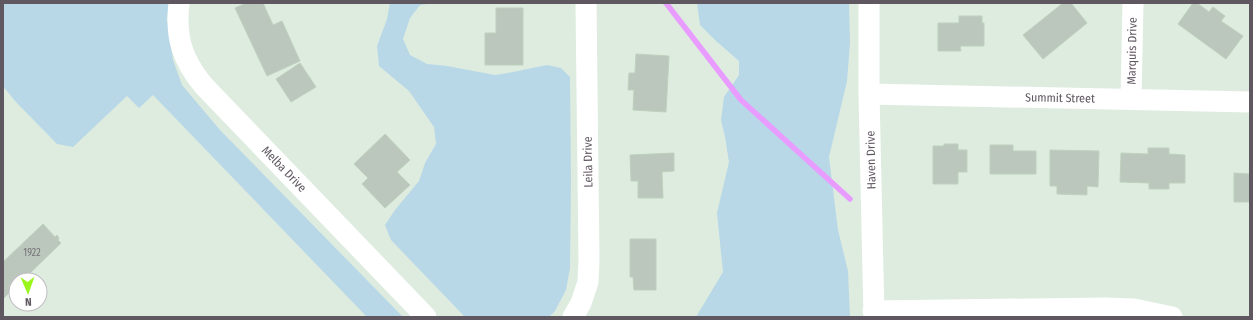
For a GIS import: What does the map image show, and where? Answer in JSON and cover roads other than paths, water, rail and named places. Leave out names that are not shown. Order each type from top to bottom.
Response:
[{"type":"street","name":"Melba Drive","points":[[179,3],[179,32],[183,53],[195,76],[426,317]]},
{"type":"street","name":"Leila Drive","points":[[573,317],[581,303],[588,282],[590,260],[586,3]]},
{"type":"street","name":"Haven Drive","points":[[869,3],[869,94],[874,314]]},
{"type":"street","name":"Marquis Drive","points":[[1131,99],[1133,3]]},
{"type":"street","name":"Summit Street","points":[[869,94],[1250,102]]},
{"type":"street","points":[[874,314],[1104,308],[1134,310],[1172,317]]},
{"type":"waterway","points":[[666,3],[741,100],[850,199]]}]
